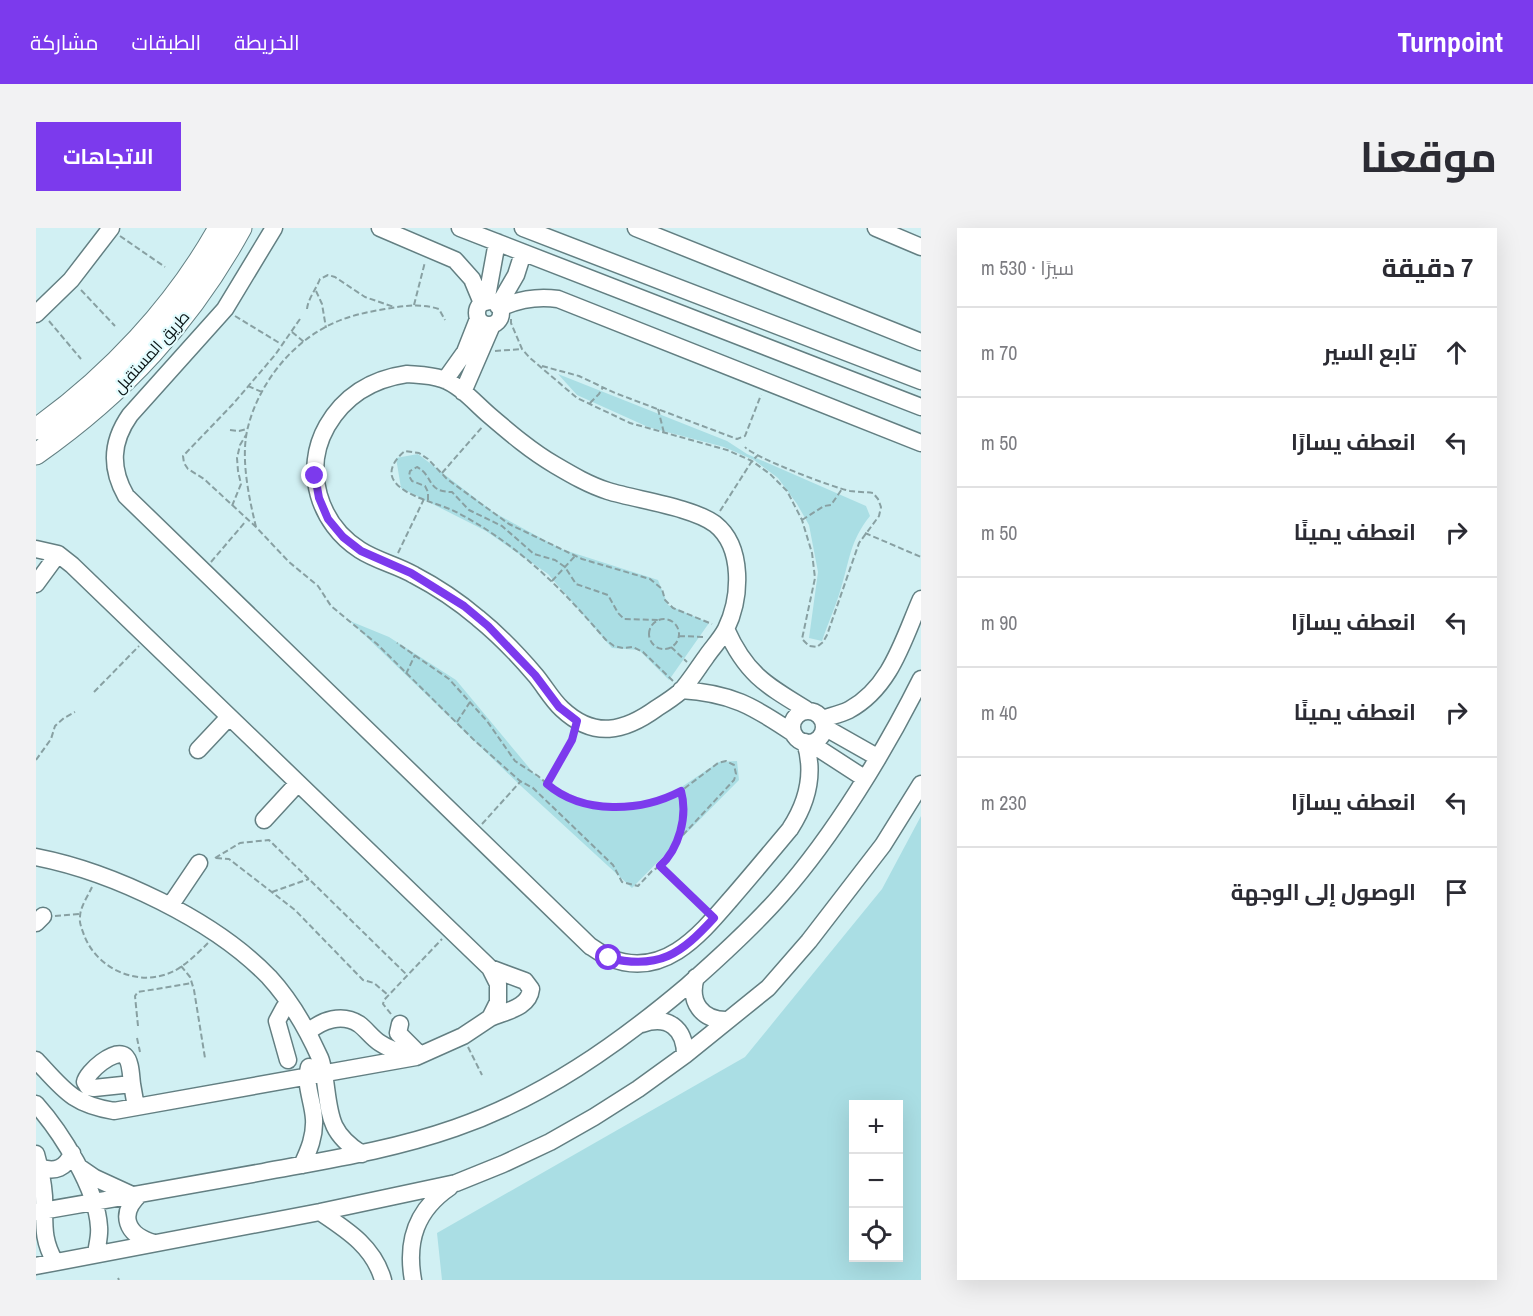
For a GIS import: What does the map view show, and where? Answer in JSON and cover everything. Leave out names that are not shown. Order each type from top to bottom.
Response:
[{"type":"main road","name":"طريق المستقبل","points":[[36,429],[102,376],[140,338],[174,295],[219,228]]},
{"type":"main road","name":"طريق المستقبل","points":[[36,454],[73,428],[107,399],[155,352],[190,309],[241,228]]},
{"type":"street","points":[[274,228],[225,309],[130,415],[119,434],[114,455],[117,477],[126,496],[590,946],[609,958],[631,963],[654,962],[675,953],[697,938],[790,829],[799,815],[809,784],[810,767],[803,739],[792,727],[796,716],[807,711]]},
{"type":"street","points":[[380,228],[448,255],[462,265],[493,309]]},
{"type":"street","points":[[460,228],[921,407]]},
{"type":"street","points":[[523,228],[921,381]]},
{"type":"street","points":[[636,228],[921,342]]},
{"type":"street","points":[[876,228],[917,243]]},
{"type":"street","points":[[38,312],[71,280],[111,229]]},
{"type":"street","points":[[463,392],[493,309],[496,242]]},
{"type":"street","points":[[445,380],[493,309],[512,286],[523,253]]},
{"type":"street","points":[[493,309],[534,297],[558,299],[921,443]]},
{"type":"street","points":[[407,374],[445,380],[463,392],[517,440],[574,476],[606,490],[697,514],[716,525],[730,541],[737,562],[735,596],[723,634],[681,690],[642,720],[621,728],[598,729],[577,721],[559,707],[535,675],[488,626],[438,588],[361,551],[343,537],[328,519],[319,498],[315,476],[317,454],[323,433],[334,414],[348,398],[366,385],[386,377],[407,374]]},
{"type":"street","points":[[36,549],[58,554],[490,968],[498,984],[498,1002],[490,1018]]},
{"type":"street","points":[[36,584],[58,554]]},
{"type":"street","points":[[823,723],[869,696],[887,676],[921,599]]},
{"type":"street","points":[[723,634],[748,668],[765,684],[807,711],[816,712],[823,723],[877,757]]},
{"type":"street","points":[[40,1211],[362,1154],[405,1144],[507,1107],[565,1076],[602,1053],[641,1024],[735,944],[781,895],[823,842],[877,757],[921,679]]},
{"type":"street","points":[[681,690],[730,697],[753,707],[864,778]]},
{"type":"street","points":[[198,750],[229,717]]},
{"type":"street","points":[[803,739],[820,737],[823,723]]},
{"type":"street","points":[[264,820],[298,783]]},
{"type":"street","points":[[36,1266],[320,1212],[456,1183],[540,1146],[594,1117],[685,1055],[768,988],[809,941],[883,845],[921,784]]},
{"type":"street","points":[[36,857],[68,864],[135,889],[170,906],[244,954],[269,977],[308,1032],[318,1053],[334,1126],[348,1145],[362,1154]]},
{"type":"street","points":[[170,906],[207,860]]},
{"type":"street","points":[[36,1060],[75,1100],[94,1108],[114,1111],[418,1056],[463,1036],[490,1018],[523,1005],[530,997],[531,988],[525,981],[490,968]]},
{"type":"street","points":[[696,977],[693,987],[696,1005],[710,1018],[719,1021],[728,1020]]},
{"type":"street","points":[[288,1059],[277,1021],[284,1008],[290,1004]]},
{"type":"street","points":[[308,1032],[318,1024],[331,1019],[344,1019],[357,1023],[381,1044],[418,1056]]},
{"type":"street","points":[[641,1024],[663,1021],[673,1026],[685,1044],[685,1055]]},
{"type":"street","points":[[400,1024],[398,1032],[418,1056]]},
{"type":"street","points":[[302,1165],[314,1131],[314,1118],[306,1076],[310,1064],[318,1053]]},
{"type":"street","points":[[132,1084],[136,1107]]},
{"type":"street","points":[[36,1104],[58,1131],[75,1160],[93,1202],[99,1227],[96,1254]]},
{"type":"street","points":[[38,1160],[53,1170],[60,1168],[69,1160],[75,1160],[95,1178],[136,1195]]},
{"type":"street","points":[[38,1160],[43,1231],[45,1242],[55,1262]]},
{"type":"street","points":[[413,1280],[411,1242],[420,1218],[435,1198],[456,1183]]},
{"type":"street","points":[[136,1195],[127,1216],[131,1229],[140,1239],[154,1243]]},
{"type":"street","points":[[320,1212],[356,1237],[370,1253],[383,1280]]},
{"type":"path","points":[[111,229],[165,267]]},
{"type":"path","points":[[414,305],[428,247]]},
{"type":"path","points":[[307,309],[308,302],[316,291],[320,279],[328,274],[364,297],[396,308]]},
{"type":"path","points":[[71,280],[115,326]]},
{"type":"path","points":[[316,291],[322,304],[326,328]]},
{"type":"path","points":[[256,527],[245,475],[246,434],[257,400],[277,368],[304,342],[334,322],[363,313],[414,305],[429,306],[439,309],[444,320]]},
{"type":"path","points":[[225,309],[282,345]]},
{"type":"path","points":[[493,309],[511,323],[522,349],[541,366],[546,374],[577,398],[630,423],[727,450],[752,461],[770,474],[787,491],[802,520],[812,553],[815,578],[802,639],[809,646],[817,647],[827,635],[859,543],[879,516],[878,499],[873,494],[842,489],[757,456],[746,447]]},
{"type":"path","points":[[38,312],[81,359]]},
{"type":"path","points":[[300,319],[248,386],[183,456],[188,469],[204,479],[256,527],[290,562],[318,586],[331,606],[377,644],[520,781],[533,788],[614,865],[622,882],[638,886],[660,866],[677,843],[734,780],[736,774],[734,765],[726,761],[718,763],[681,791],[653,803],[613,807],[594,805],[558,793],[515,761],[487,721],[449,679],[397,643]]},
{"type":"path","points":[[291,332],[304,342]]},
{"type":"path","points":[[479,353],[522,349]]},
{"type":"path","points":[[541,366],[579,376],[737,439],[745,436],[767,382]]},
{"type":"path","points":[[248,386],[261,392]]},
{"type":"path","points":[[589,404],[603,387]]},
{"type":"path","points":[[658,409],[664,434]]},
{"type":"path","points":[[442,473],[491,417]]},
{"type":"path","points":[[230,430],[247,429]]},
{"type":"path","points":[[232,506],[241,484],[237,458],[246,434]]},
{"type":"path","points":[[681,690],[643,652],[633,646],[623,648],[615,646],[606,640],[532,562],[454,511],[401,489],[393,479],[391,471],[399,456],[405,451],[419,453],[473,500],[509,524],[575,556],[650,579],[662,589],[664,600],[673,608],[723,634]]},
{"type":"path","points":[[716,525],[720,510],[757,456]]},
{"type":"path","points":[[428,500],[425,486],[412,481],[409,476],[410,471],[417,467],[425,471],[432,486],[438,491],[452,492],[469,510],[502,526],[534,554],[555,560],[564,567],[576,584],[608,595],[624,619],[660,620],[674,623],[679,636]]},
{"type":"path","points":[[802,520],[824,506],[831,505],[842,489]]},
{"type":"path","points":[[392,564],[424,498]]},
{"type":"path","points":[[480,526],[481,516]]},
{"type":"path","points":[[203,571],[247,520]]},
{"type":"path","points":[[865,533],[921,557]]},
{"type":"path","points":[[552,581],[575,556]]},
{"type":"path","points":[[660,620],[650,628],[649,638],[658,648],[671,647],[696,671]]},
{"type":"path","points":[[679,636],[723,634]]},
{"type":"path","points":[[671,647],[679,636]]},
{"type":"path","points":[[94,692],[147,637]]},
{"type":"path","points":[[406,674],[416,654]]},
{"type":"path","points":[[457,722],[470,702]]},
{"type":"path","points":[[36,760],[51,739],[55,726],[75,712]]},
{"type":"path","points":[[547,784],[572,740],[577,721]]},
{"type":"path","points":[[474,833],[520,781]]},
{"type":"path","points":[[677,843],[683,810],[681,791]]},
{"type":"path","points":[[207,860],[240,843],[269,840],[408,975]]},
{"type":"path","points":[[207,860],[229,859],[295,910],[363,980],[374,983],[388,995]]},
{"type":"path","points":[[660,866],[714,918]]},
{"type":"path","points":[[98,874],[79,914],[80,922],[88,945],[98,959],[111,969],[133,976],[153,977],[169,974],[197,954],[216,935]]},
{"type":"path","points":[[272,892],[309,879]]},
{"type":"path","points":[[40,920],[79,914]]},
{"type":"path","points":[[400,1024],[383,1004],[384,999],[450,930]]},
{"type":"path","points":[[181,966],[192,983],[205,1058]]},
{"type":"path","points":[[138,1026],[135,996],[138,992],[192,983]]},
{"type":"path","points":[[463,1036],[482,1075]]},
{"type":"shaded area","points":[[558,374],[727,441],[747,454],[866,506],[870,516],[854,542],[839,595],[822,641],[809,638],[818,572],[809,525],[778,478],[754,460],[724,447],[648,427],[577,395]]},
{"type":"shaded area","points":[[418,454],[493,512],[561,549],[658,580],[668,605],[709,623],[669,680],[639,650],[612,648],[548,574],[486,531],[401,488],[396,458]]},
{"type":"shaded area","points":[[350,621],[389,637],[456,680],[536,776],[569,797],[624,809],[674,792],[719,762],[737,761],[739,780],[632,888],[521,786]]},
{"type":"shaded area","points":[[921,816],[921,1280],[442,1280],[437,1233],[745,1057],[882,889]]},
{"type":"route","points":[[315,476],[319,498],[328,519],[343,537],[361,551],[411,573],[464,606],[488,626],[535,675],[559,707],[577,721],[572,740],[547,784],[558,793],[580,802],[613,807],[653,803],[681,791],[683,810],[680,834],[677,843],[660,866],[714,918],[697,938],[675,953],[654,962],[631,963],[609,958]]}]
